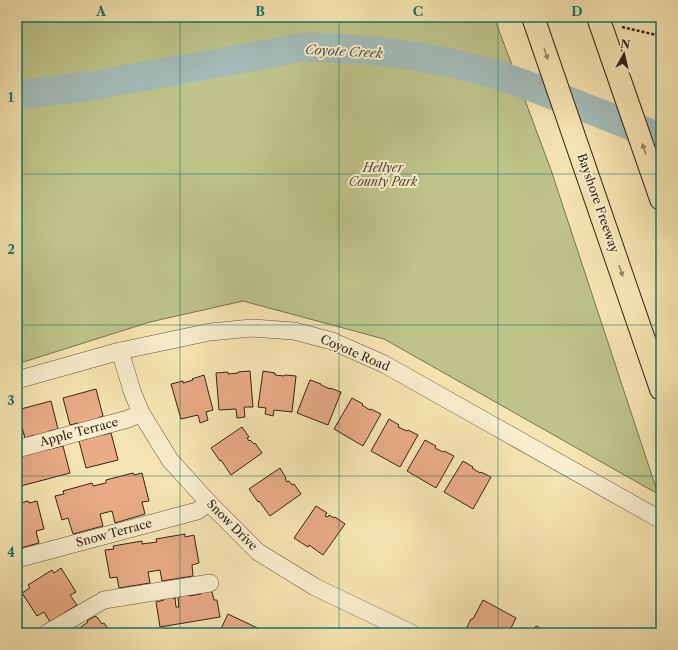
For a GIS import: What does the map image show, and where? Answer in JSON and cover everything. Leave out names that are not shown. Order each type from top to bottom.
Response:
[{"type":"highway","name":"Bayshore Freeway","points":[[533,17],[661,389]]},
{"type":"highway","points":[[600,19],[661,199]]},
{"type":"street","name":"Coyote Road","points":[[17,380],[120,351],[210,332],[252,328],[294,331],[332,341],[384,364],[661,520]]},
{"type":"street","name":"Snow Drive","points":[[120,351],[132,391],[141,413],[170,460],[209,503],[258,552],[315,586],[411,633]]},
{"type":"street","name":"Apple Terrace","points":[[17,449],[141,413]]},
{"type":"street","name":"Snow Terrace","points":[[17,559],[197,511],[209,503]]},
{"type":"street","points":[[47,633],[104,600],[210,583]]},
{"type":"path","points":[[656,35],[661,20]]},
{"type":"green space","name":"Hellyer County Park","points":[[17,17],[494,17],[551,170],[658,494],[384,339],[243,301],[150,322],[17,364]]},
{"type":"building","points":[[250,371],[253,407],[244,407],[245,417],[237,418],[236,409],[219,410],[216,373],[228,372],[228,374]]},
{"type":"building","points":[[263,371],[275,373],[275,375],[296,376],[292,412],[274,410],[273,416],[265,414],[266,408],[258,407]]},
{"type":"building","points":[[204,375],[213,410],[206,412],[208,420],[200,423],[198,415],[181,419],[171,384],[183,381],[183,383]]},
{"type":"building","points":[[310,380],[341,392],[328,425],[297,413]]},
{"type":"building","points":[[96,389],[103,416],[96,420],[79,425],[78,423],[70,425],[63,398]]},
{"type":"building","points":[[352,398],[370,410],[371,409],[381,414],[363,446],[334,429]]},
{"type":"building","points":[[51,401],[58,429],[25,438],[17,410]]},
{"type":"building","points":[[389,419],[399,425],[398,427],[418,435],[400,467],[371,451]]},
{"type":"building","points":[[242,427],[249,437],[247,438],[249,441],[250,440],[254,444],[255,443],[262,453],[231,475],[211,448]]},
{"type":"building","points":[[111,433],[118,460],[86,468],[79,441],[102,434]]},
{"type":"building","points":[[425,440],[436,446],[435,448],[454,456],[436,488],[407,471]]},
{"type":"building","points":[[63,446],[70,473],[17,487],[17,456]]},
{"type":"building","points":[[463,461],[480,473],[481,472],[491,477],[473,509],[444,492]]},
{"type":"building","points":[[280,468],[287,482],[289,481],[292,485],[294,484],[301,494],[270,516],[249,489]]},
{"type":"building","points":[[133,473],[134,475],[142,473],[149,501],[142,502],[145,514],[115,523],[112,511],[100,514],[103,526],[73,534],[68,518],[62,520],[55,496],[64,494],[63,491],[92,483],[93,486],[106,483],[106,480]]},
{"type":"building","points":[[28,501],[29,503],[37,501],[44,529],[36,531],[39,543],[17,549],[17,504]]},
{"type":"building","points":[[316,506],[327,513],[325,516],[328,517],[329,515],[334,518],[335,517],[345,524],[323,555],[309,545],[308,547],[294,538]]},
{"type":"building","points":[[185,534],[185,537],[194,535],[199,563],[192,565],[193,576],[162,581],[160,570],[148,572],[150,583],[119,588],[117,577],[110,578],[105,550],[114,549],[113,546],[142,541],[142,544],[157,542],[156,539]]},
{"type":"building","points":[[61,568],[76,592],[70,595],[77,605],[50,622],[44,612],[37,616],[22,593],[30,588],[28,585],[52,570],[54,573]]},
{"type":"building","points":[[210,591],[212,592],[214,600],[217,600],[220,617],[160,627],[156,602],[164,600],[164,598],[174,597],[176,607],[179,607],[179,596],[189,594],[189,596]]},
{"type":"building","points":[[483,600],[516,618],[509,632],[473,633],[466,629]]},
{"type":"building","points":[[228,614],[268,633],[219,633]]},
{"type":"building","points":[[95,616],[102,624],[104,623],[111,633],[69,633],[77,628],[78,629]]},
{"type":"building","points":[[536,626],[549,633],[532,633]]},
{"type":"waterway","name":"Coyote Creek","points":[[17,95],[91,86],[305,47],[370,50],[433,59],[488,72],[511,79],[661,138]]}]
